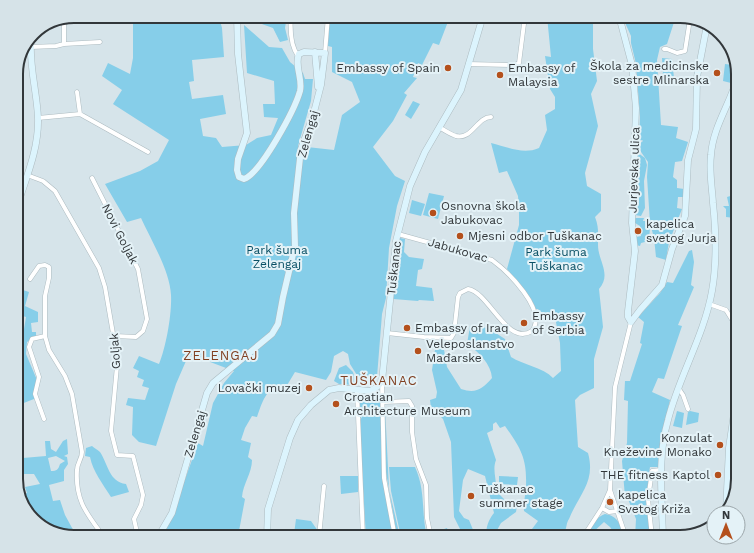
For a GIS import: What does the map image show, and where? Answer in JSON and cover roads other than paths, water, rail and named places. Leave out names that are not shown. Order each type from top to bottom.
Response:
[{"type":"street","name":"Zelengaj","points":[[236,23],[238,54],[247,133],[238,159],[237,170],[241,179],[247,178],[255,171],[285,126],[300,92],[298,56]]},
{"type":"street","points":[[290,23],[293,46],[298,56],[304,52],[325,53],[327,23]]},
{"type":"street","name":"Tuškanac","points":[[394,530],[384,478],[382,381],[398,234],[414,174],[461,90],[481,23]]},
{"type":"street","points":[[468,64],[515,65],[519,63],[524,23]]},
{"type":"street","name":"Jurjevska ulica","points":[[610,490],[615,387],[631,322],[628,313],[635,251],[632,223],[636,108],[633,70],[621,23]]},
{"type":"street","points":[[64,24],[64,44]]},
{"type":"street","points":[[664,49],[667,48],[677,53],[685,50],[689,24]]},
{"type":"street","points":[[631,322],[662,285],[672,249],[685,216],[688,160],[696,129],[696,77],[706,30]]},
{"type":"street","points":[[23,188],[35,148],[38,118],[31,47],[100,42]]},
{"type":"street","points":[[315,52],[319,92]]},
{"type":"street","name":"Zelengaj","points":[[162,530],[172,513],[207,393],[213,383],[272,334],[278,324],[282,297],[295,246],[294,213],[301,149],[313,116],[319,92],[325,53]]},
{"type":"street","points":[[77,92],[80,114]]},
{"type":"street","points":[[663,530],[661,470],[664,440],[672,407],[709,304],[714,281],[715,236],[710,171],[711,155],[715,133],[731,93]]},
{"type":"street","points":[[38,118],[80,114],[148,152]]},
{"type":"street","points":[[439,127],[457,136],[462,136],[472,131],[485,118],[491,117]]},
{"type":"street","name":"Goljak","points":[[27,175],[43,181],[52,187],[100,268],[106,286],[115,336],[117,366],[111,430],[112,440],[117,455],[133,456],[141,481],[143,500],[134,519],[136,530]]},
{"type":"street","name":"Novi Goljak","points":[[92,178],[106,209],[133,256],[138,269],[146,306],[147,319],[143,331],[136,337],[115,336]]},
{"type":"street","name":"Jabukovac","points":[[387,333],[451,338],[454,333],[458,298],[460,293],[468,289],[476,292],[511,330],[519,334],[526,334],[532,331],[535,324],[535,311],[528,298],[502,268],[492,260],[398,234]]},
{"type":"street","points":[[30,279],[39,266],[45,265],[49,267],[49,278],[44,296],[45,336],[47,344],[65,376],[72,394],[82,452],[81,460],[77,468],[79,497],[89,517],[99,530]]},
{"type":"street","points":[[709,304],[726,310],[731,318]]},
{"type":"street","points":[[44,418],[34,394],[39,379],[29,350],[32,339],[45,336]]},
{"type":"street","points":[[366,391],[376,388],[382,381]]},
{"type":"street","points":[[267,530],[268,509],[290,438],[298,420],[311,405],[329,390],[339,388],[366,391],[378,393],[383,396]]},
{"type":"street","points":[[679,389],[683,394],[688,409]]},
{"type":"street","points":[[357,390],[363,530]]},
{"type":"street","points":[[383,402],[409,402],[412,406],[412,432],[416,459],[426,485],[427,518],[430,530]]},
{"type":"street","points":[[727,499],[731,434]]},
{"type":"street","points":[[651,530],[648,506],[649,487],[652,471],[661,470]]},
{"type":"street","points":[[320,530],[324,486]]},
{"type":"street","points":[[588,530],[602,508],[610,490]]},
{"type":"street","points":[[610,490],[624,530]]},
{"type":"street","points":[[602,508],[608,512],[618,511]]},
{"type":"place","name":"Embassy of Spain","points":[[448,68]]},
{"type":"place","name":"Škola za medicinske sestre Mlinarska","points":[[717,73]]},
{"type":"place","name":"Embassy of Malaysia","points":[[500,75]]},
{"type":"place","name":"Osnovna škola Jabukovac","points":[[433,213]]},
{"type":"place","name":"kapelica svetog Jurja","points":[[638,231]]},
{"type":"place","name":"Mjesni odbor Tuškanac","points":[[460,236]]},
{"type":"place","name":"Embassy of Serbia","points":[[524,323]]},
{"type":"place","name":"Embassy of Iraq","points":[[407,328]]},
{"type":"place","name":"Veleposlanstvo Mađarske","points":[[418,351]]},
{"type":"place","name":"Lovački muzej","points":[[309,388]]},
{"type":"place","name":"Croatian Architecture Museum","points":[[336,404]]},
{"type":"place","name":"Konzulat Kneževine Monako","points":[[720,445]]},
{"type":"place","name":"THE fitness Kaptol","points":[[718,475]]},
{"type":"place","name":"Tuškanac summer stage","points":[[471,496]]},
{"type":"place","name":"kapelica Svetog Križa","points":[[610,502]]},
{"type":"district","name":"ZELENGAJ","points":[[221,355]]},
{"type":"district","name":"TUŠKANAC","points":[[379,380]]},
{"type":"park label","name":"Park šuma Zelengaj","points":[[277,257]]},
{"type":"park label","name":"Park šuma Tuškanac","points":[[556,259]]}]
